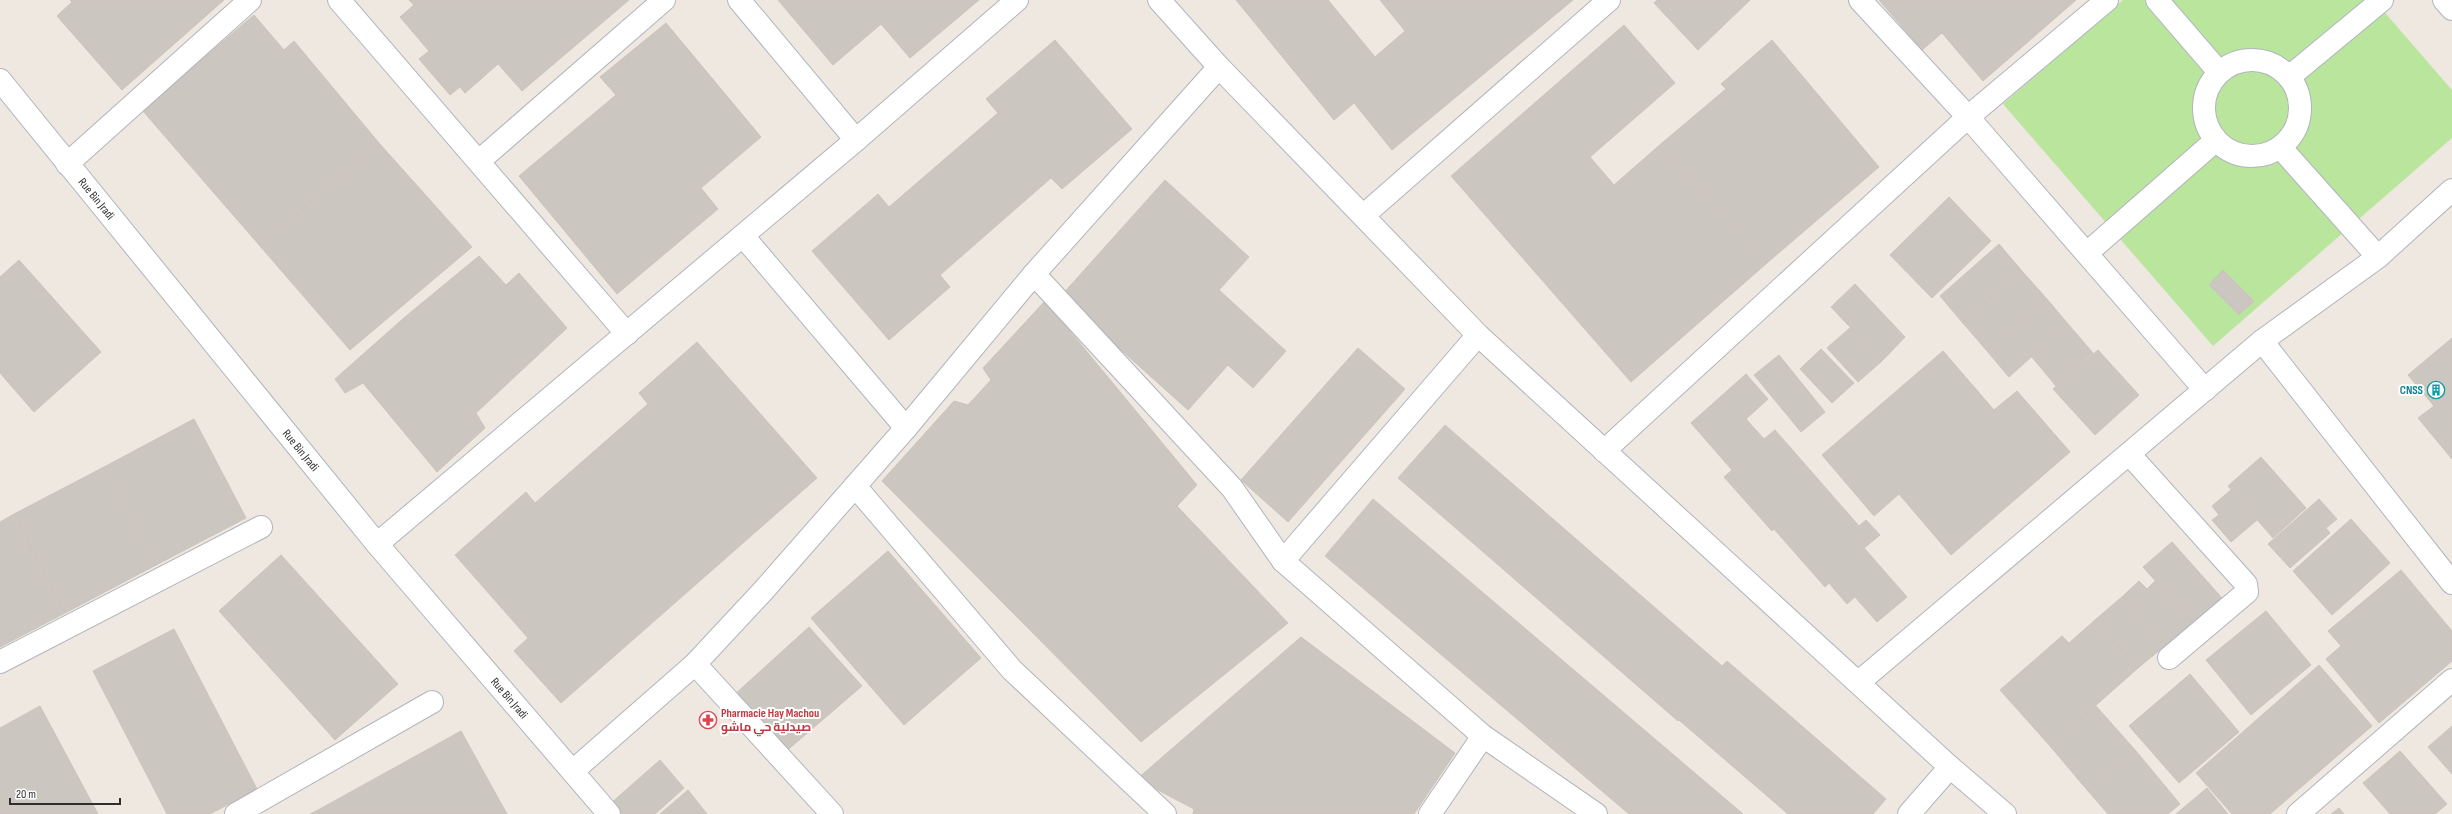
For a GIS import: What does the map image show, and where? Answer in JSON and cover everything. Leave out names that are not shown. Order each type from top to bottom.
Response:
[{"type":"street","points":[[67,164],[250,0]]},
{"type":"street","points":[[339,0],[627,334]]},
{"type":"street","points":[[479,161],[664,0]]},
{"type":"street","points":[[739,0],[856,140]]},
{"type":"street","points":[[378,544],[856,140],[1017,0]]},
{"type":"street","points":[[1159,0],[1219,67],[1364,215],[1478,335],[1859,682],[1950,767],[2006,814]]},
{"type":"street","points":[[1364,215],[1609,0]]},
{"type":"street","points":[[1860,0],[1968,117],[2205,390]]},
{"type":"street","points":[[1604,451],[1968,117],[2107,0]]},
{"type":"street","points":[[2158,0],[2219,72]]},
{"type":"street","points":[[2289,77],[2382,0]]},
{"type":"street","points":[[2444,0],[2452,9]]},
{"type":"street","points":[[2254,58],[2278,65],[2294,82],[2301,106],[2296,129],[2281,148],[2259,156],[2235,154],[2215,141],[2204,120],[2204,98],[2213,77],[2219,72],[2231,63],[2254,58]]},
{"type":"street","points":[[574,770],[695,664],[906,428],[1034,274],[1219,67]]},
{"type":"street","name":"Rue Bin Jradi","points":[[0,80],[378,544],[574,770],[609,814]]},
{"type":"street","points":[[2087,253],[2215,141]]},
{"type":"street","points":[[2281,148],[2378,257]]},
{"type":"street","points":[[1859,682],[2130,455],[2262,341],[2378,257],[2452,190]]},
{"type":"street","points":[[743,236],[906,428]]},
{"type":"street","points":[[1034,274],[1232,488],[1283,561],[1484,736],[1596,814]]},
{"type":"street","points":[[1283,561],[1478,335]]},
{"type":"street","points":[[2262,341],[2452,583]]},
{"type":"street","points":[[2130,455],[2246,584],[2247,592],[2169,658]]},
{"type":"street","points":[[855,486],[1012,670],[1165,814]]},
{"type":"street","points":[[0,662],[261,527]]},
{"type":"street","points":[[695,664],[832,814]]},
{"type":"street","points":[[2298,814],[2452,680]]},
{"type":"street","points":[[236,814],[432,702]]},
{"type":"street","points":[[1430,814],[1484,736]]},
{"type":"street","points":[[1908,814],[1950,767]]},
{"type":"green space","points":[[2123,0],[2374,0],[2452,90],[2452,138],[2213,346],[2003,104]]},
{"type":"building","points":[[70,0],[224,0],[122,90],[57,16],[72,2]]},
{"type":"building","points":[[409,0],[629,0],[522,91],[498,64],[465,93],[460,87],[450,95],[419,59],[429,51],[400,17],[414,5]]},
{"type":"building","points":[[778,0],[979,0],[910,58],[881,24],[833,65]]},
{"type":"building","points":[[1236,0],[1328,0],[1375,57],[1405,31],[1380,0],[1573,0],[1392,150],[1354,103],[1334,120]]},
{"type":"building","points":[[1657,0],[1750,0],[1698,50],[1654,3]]},
{"type":"building","points":[[1879,0],[2076,0],[1983,81],[1942,33],[1922,50]]},
{"type":"building","points":[[254,15],[284,50],[294,41],[379,143],[260,246],[142,110]]},
{"type":"building","points":[[666,23],[761,137],[701,188],[718,209],[617,294],[519,176],[616,95],[600,77]]},
{"type":"building","points":[[1624,25],[1675,83],[1590,157],[1614,185],[1662,143],[1767,263],[1631,382],[1451,176]]},
{"type":"building","points":[[1055,40],[1132,129],[1062,189],[1051,178],[940,275],[950,287],[889,340],[812,251],[878,194],[889,207],[998,113],[986,99]]},
{"type":"building","points":[[1772,40],[1879,167],[1767,263],[1662,143],[1726,89],[1721,84]]},
{"type":"building","points":[[379,143],[472,247],[350,350],[260,246]]},
{"type":"building","points":[[1165,180],[1249,257],[1219,290],[1286,351],[1253,388],[1228,365],[1188,410],[1061,296]]},
{"type":"building","points":[[1949,197],[1991,241],[1932,298],[1890,255]]},
{"type":"building","points":[[1999,244],[2022,271],[1962,322],[1940,296]]},
{"type":"building","points":[[479,256],[506,285],[519,273],[567,328],[476,413],[485,428],[437,472],[363,383],[345,393],[335,379],[405,317]]},
{"type":"building","points":[[19,260],[101,352],[34,412],[0,373],[0,277]]},
{"type":"building","points":[[2223,270],[2254,301],[2239,315],[2209,285]]},
{"type":"building","points":[[2022,271],[2047,299],[1987,351],[1962,322]]},
{"type":"building","points":[[1855,284],[1905,337],[1882,361],[1831,307]]},
{"type":"building","points":[[2047,299],[2068,324],[2009,377],[1987,351]]},
{"type":"building","points":[[1045,301],[1197,485],[1177,506],[1288,623],[1141,742],[882,481],[954,401],[968,405],[991,380],[983,368]]},
{"type":"building","points":[[2068,324],[2093,353],[2056,386],[2031,356]]},
{"type":"building","points":[[1851,327],[1882,361],[1858,382],[1827,348]]},
{"type":"building","name":"CNSS","points":[[2452,338],[2452,459],[2418,418],[2434,406],[2408,375]]},
{"type":"building","points":[[697,342],[817,478],[561,703],[514,651],[528,638],[455,555],[526,492],[535,503],[648,404],[639,393]]},
{"type":"building","points":[[1358,348],[1405,389],[1288,522],[1241,480]]},
{"type":"building","points":[[1821,349],[1854,383],[1832,403],[1800,369]]},
{"type":"building","points":[[2098,350],[2139,395],[2095,435],[2053,389]]},
{"type":"building","points":[[1943,351],[1994,410],[2017,391],[2070,452],[1951,555],[1899,494],[1874,516],[1822,455]]},
{"type":"building","points":[[1779,355],[1825,412],[1801,432],[1754,375]]},
{"type":"building","points":[[1746,374],[1768,399],[1746,419],[1764,439],[1775,430],[1859,526],[1866,520],[1880,535],[1864,548],[1907,597],[1877,622],[1855,597],[1847,604],[1829,583],[1825,587],[1774,529],[1772,531],[1724,477],[1732,470],[1691,423]]},
{"type":"building","points":[[194,419],[246,518],[156,565],[104,467]]},
{"type":"building","points":[[1445,425],[1722,666],[1727,661],[1886,799],[1873,814],[1788,814],[1679,720],[1678,721],[1398,478]]},
{"type":"building","points":[[2261,457],[2306,508],[2273,538],[2228,486]]},
{"type":"building","points":[[104,467],[156,565],[65,613],[14,514]]},
{"type":"building","points":[[2232,489],[2257,520],[2231,542],[2212,520],[2219,515],[2212,506]]},
{"type":"building","points":[[1373,499],[1743,814],[1629,814],[1325,556]]},
{"type":"building","points":[[2319,499],[2337,519],[2326,528],[2330,533],[2290,568],[2268,544]]},
{"type":"building","points":[[14,514],[65,613],[0,647],[0,522]]},
{"type":"building","points":[[2351,519],[2390,563],[2332,615],[2293,571]]},
{"type":"building","points":[[2172,542],[2222,598],[2194,624],[2143,567]]},
{"type":"building","points":[[888,551],[981,658],[904,725],[811,618]]},
{"type":"building","points":[[281,555],[398,684],[335,740],[219,611]]},
{"type":"building","points":[[2401,570],[2452,631],[2452,661],[2379,723],[2326,659],[2341,646],[2328,631]]},
{"type":"building","points":[[2139,581],[2147,589],[2155,581],[2194,624],[2166,645],[2123,596]]},
{"type":"building","points":[[2123,596],[2166,645],[2138,668],[2095,620]]},
{"type":"building","points":[[2266,611],[2311,665],[2251,715],[2206,660]]},
{"type":"building","points":[[2095,620],[2138,668],[2050,746],[2000,690],[2062,636],[2069,643]]},
{"type":"building","points":[[809,627],[862,686],[784,753],[734,695]]},
{"type":"building","points":[[174,629],[257,789],[210,814],[167,814],[93,671]]},
{"type":"building","points":[[1301,637],[1455,753],[1414,814],[1193,814],[1194,809],[1137,779]]},
{"type":"building","points":[[2319,665],[2372,726],[2270,814],[2232,814],[2196,773]]},
{"type":"building","points":[[2190,674],[2239,732],[2179,783],[2129,726]]},
{"type":"building","points":[[40,706],[98,814],[0,814],[0,728]]},
{"type":"building","points":[[2096,706],[2136,751],[2088,791],[2050,746]]},
{"type":"building","points":[[2452,726],[2452,774],[2428,747]]},
{"type":"building","points":[[461,731],[507,814],[320,814],[318,810]]},
{"type":"building","points":[[2136,751],[2180,804],[2168,814],[2108,814],[2088,791]]},
{"type":"building","points":[[2400,751],[2447,804],[2435,814],[2390,814],[2363,783]]},
{"type":"building","points":[[660,760],[684,788],[655,814],[619,814],[610,804]]},
{"type":"building","points":[[2207,788],[2228,814],[2176,814]]},
{"type":"building","points":[[688,790],[707,814],[660,814]]},
{"type":"building","points":[[2339,808],[2344,814],[2331,814]]},
{"type":"building","points":[[318,810],[320,814],[310,814]]},
{"type":"place","name":"CNSS","points":[[2436,390]]},
{"type":"place","name":"Pharmacie Hay Machou صيدلية حي ماشو","points":[[708,720]]}]
